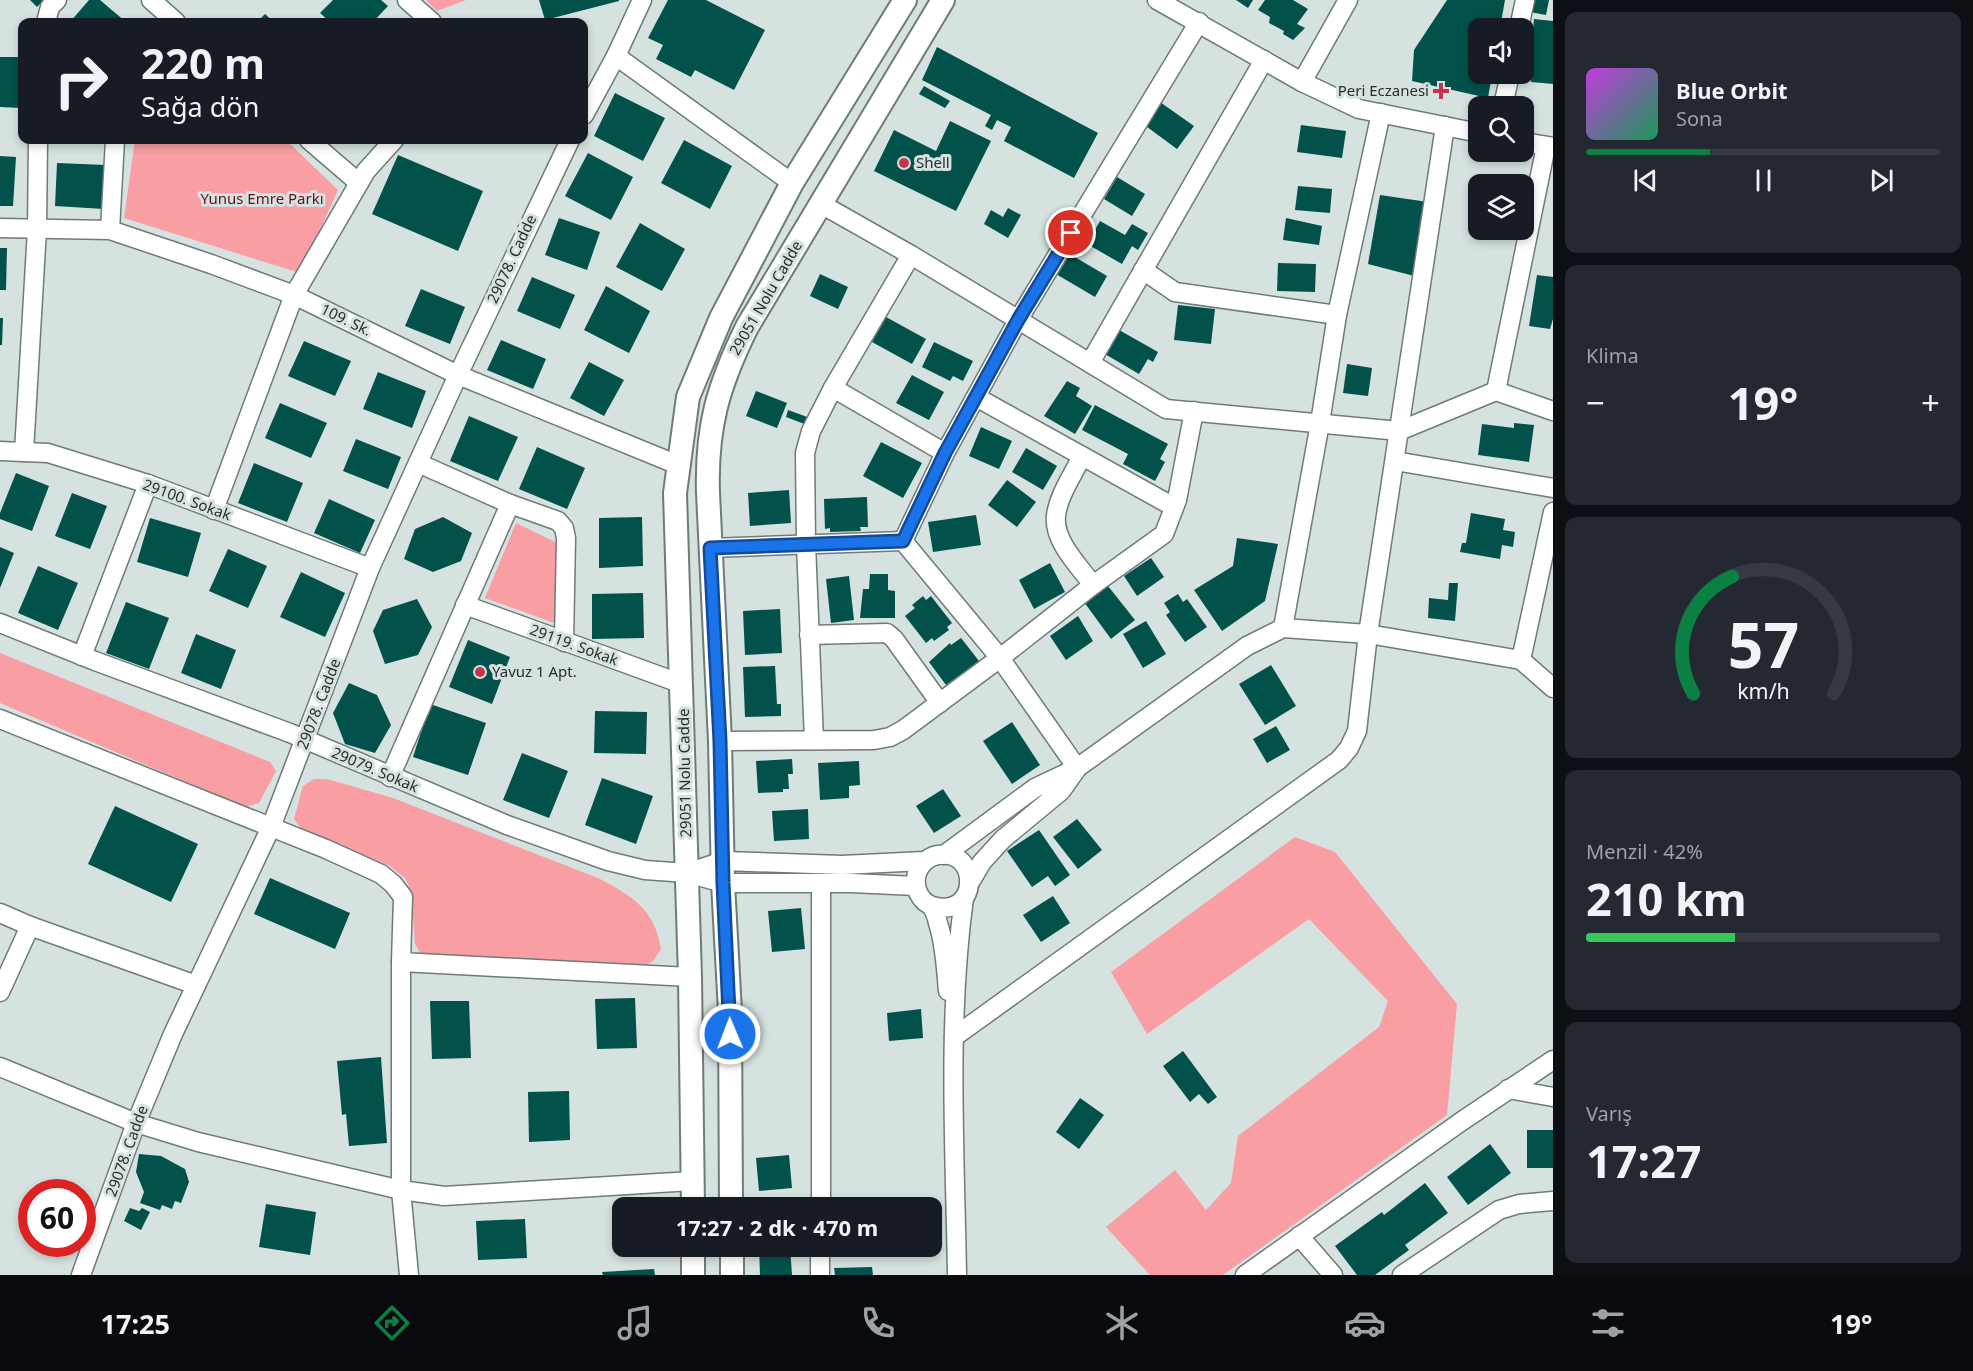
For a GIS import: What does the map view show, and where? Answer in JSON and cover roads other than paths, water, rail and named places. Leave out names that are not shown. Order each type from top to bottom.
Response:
[{"type":"main road","name":"29051 Nolu Cadde","points":[[693,1197],[690,978],[675,493],[688,397],[721,318],[792,183],[905,0]]},
{"type":"main road","name":"29051 Nolu Cadde","points":[[731,1197],[730,1012],[707,460],[712,417],[729,364],[747,327],[943,0]]},
{"type":"main road","points":[[693,1257],[693,1275]]},
{"type":"main road","points":[[732,1257],[732,1275]]},
{"type":"street","points":[[47,18],[50,7],[57,0]]},
{"type":"street","points":[[407,0],[427,18]]},
{"type":"street","points":[[588,108],[616,56],[642,0]]},
{"type":"street","points":[[1157,0],[1302,82],[1359,109],[1468,131]]},
{"type":"street","points":[[1302,82],[1348,0]]},
{"type":"street","points":[[1521,18],[1525,0]]},
{"type":"street","points":[[903,541],[945,453],[1018,320],[1199,22]]},
{"type":"street","points":[[616,56],[792,183]]},
{"type":"street","points":[[1090,363],[1264,60]]},
{"type":"street","points":[[1283,628],[1337,315],[1381,113]]},
{"type":"street","points":[[954,1037],[1339,760],[1349,748],[1357,731],[1368,634],[1445,126]]},
{"type":"street","points":[[24,452],[37,229],[38,144]]},
{"type":"street","points":[[110,230],[115,144]]},
{"type":"street","points":[[314,144],[359,183]]},
{"type":"street","points":[[214,510],[294,295],[366,171],[390,144]]},
{"type":"street","name":"29078. Cadde","points":[[81,1275],[136,1123],[196,985],[272,827],[370,568],[458,375],[568,144]]},
{"type":"street","points":[[1496,391],[1549,147],[1534,144]]},
{"type":"street","points":[[821,204],[911,255],[1166,409],[1400,431],[1496,391],[1553,411]]},
{"type":"street","name":"109. Sk.","points":[[0,228],[110,230],[294,295],[458,375],[678,465]]},
{"type":"street","points":[[814,741],[806,544],[805,453],[811,431],[833,388],[911,255]]},
{"type":"street","points":[[1143,270],[1175,292],[1337,315]]},
{"type":"street","points":[[833,388],[945,453]]},
{"type":"street","points":[[976,397],[1174,507]]},
{"type":"street","points":[[720,741],[874,740],[890,737],[903,730],[1093,585],[1164,534],[1174,507],[1194,411]]},
{"type":"street","name":"29100. Sokak","points":[[0,451],[48,453],[148,484],[370,568]]},
{"type":"street","points":[[1082,456],[1060,501],[1056,517],[1061,540],[1093,585]]},
{"type":"street","points":[[1395,461],[1553,488]]},
{"type":"street","points":[[418,463],[510,504],[558,520],[564,528],[566,537],[564,642]]},
{"type":"street","points":[[82,656],[148,484]]},
{"type":"street","points":[[390,777],[510,504]]},
{"type":"street","points":[[1521,660],[1553,512]]},
{"type":"street","points":[[710,548],[903,541]]},
{"type":"street","points":[[903,541],[1000,658],[1077,768]]},
{"type":"street","name":"29119. Sokak","points":[[465,605],[682,684]]},
{"type":"street","name":"29079. Sokak","points":[[0,623],[305,740],[507,825],[608,861],[645,870],[687,873],[723,872]]},
{"type":"street","points":[[944,855],[1035,788],[1077,768],[1247,646],[1283,628],[1368,634],[1521,660],[1553,688]]},
{"type":"street","points":[[810,635],[887,633],[894,639],[940,703]]},
{"type":"street","points":[[0,719],[272,827],[381,874],[403,897],[401,1190],[409,1275]]},
{"type":"street","points":[[957,1275],[954,1037],[960,930],[967,890],[964,865],[958,859],[944,855],[932,856],[919,868],[916,886],[924,901],[932,906],[949,908],[967,890],[982,862],[1003,839],[1061,791],[1077,768]]},
{"type":"street","points":[[723,872],[924,861]]},
{"type":"street","points":[[723,872],[821,883],[916,886]]},
{"type":"street","points":[[821,883],[821,1197]]},
{"type":"street","points":[[932,906],[939,924],[954,1037]]},
{"type":"street","points":[[0,913],[30,926],[196,985]]},
{"type":"street","points":[[0,992],[30,926]]},
{"type":"street","points":[[401,962],[690,978]]},
{"type":"street","points":[[1245,1275],[1508,1089],[1553,1060]]},
{"type":"street","points":[[0,1067],[136,1123],[198,1142],[401,1190],[444,1196],[692,1181]]},
{"type":"street","points":[[1508,1089],[1553,1097]]},
{"type":"street","points":[[1402,1275],[1499,1210],[1519,1204],[1553,1202]]},
{"type":"street","points":[[1299,1236],[1333,1275]]},
{"type":"street","points":[[820,1257],[820,1275]]},
{"type":"place","name":"Peri Eczanesi","points":[[1441,91]]},
{"type":"place","name":"Shell","points":[[904,163]]},
{"type":"place","name":"Yavuz 1 Apt.","points":[[480,672]]},
{"type":"park label","name":"Yunus Emre Parkı","points":[[262,199]]}]
